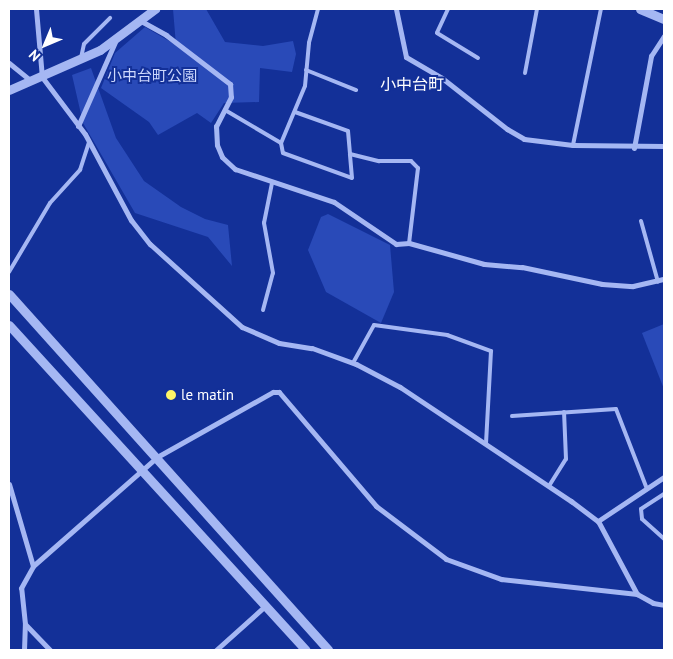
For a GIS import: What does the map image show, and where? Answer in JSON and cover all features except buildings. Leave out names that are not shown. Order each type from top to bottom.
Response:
[{"type":"street","points":[[36,9],[42,77],[89,142],[131,220],[150,244],[227,316],[259,336],[312,348],[353,363],[400,387],[549,486],[598,521],[637,594]]},
{"type":"street","points":[[9,90],[80,60],[115,40],[155,9]]},
{"type":"street","points":[[396,9],[406,57],[442,78],[507,129],[524,139],[573,145],[634,148],[664,146]]},
{"type":"street","points":[[640,9],[664,19]]},
{"type":"street","points":[[141,21],[166,35],[230,84],[231,96],[216,126],[222,157],[235,169],[272,183],[334,202],[396,244],[409,243],[484,264],[522,267],[602,284],[633,286],[658,282],[664,279]]},
{"type":"street","points":[[634,148],[651,56],[664,36]]},
{"type":"street","points":[[78,126],[115,40]]},
{"type":"street","points":[[9,63],[31,81]]},
{"type":"street","points":[[9,294],[328,650]]},
{"type":"street","points":[[9,325],[306,650]]},
{"type":"street","points":[[24,650],[25,624],[21,588],[33,566],[157,457],[273,392],[279,392],[376,506],[446,559],[501,579],[637,594],[653,604],[664,605]]},
{"type":"street","points":[[598,521],[664,478]]},
{"type":"street","points":[[9,484],[10,500],[33,566]]},
{"type":"street","points":[[216,650],[265,606]]},
{"type":"street","points":[[25,624],[50,650]]},
{"type":"lane","points":[[295,112],[348,131],[352,178],[283,153],[281,142],[305,86],[309,42],[318,9]]},
{"type":"lane","points":[[448,9],[437,33],[478,58]]},
{"type":"lane","points":[[524,73],[537,9]]},
{"type":"lane","points":[[573,145],[601,9]]},
{"type":"lane","points":[[80,60],[84,44],[110,18]]},
{"type":"lane","points":[[306,70],[356,90]]},
{"type":"lane","points":[[225,110],[281,142]]},
{"type":"lane","points":[[9,272],[50,203],[80,170],[89,142]]},
{"type":"lane","points":[[350,154],[379,161],[411,160],[418,168],[409,243]]},
{"type":"lane","points":[[263,310],[273,273],[264,223],[272,183]]},
{"type":"lane","points":[[641,221],[658,282]]},
{"type":"lane","points":[[353,363],[374,325],[448,334],[491,351],[486,444]]},
{"type":"lane","points":[[512,416],[616,409],[647,489]]},
{"type":"lane","points":[[549,486],[566,459],[564,412]]},
{"type":"lane","points":[[664,494],[642,509],[642,520],[664,539]]},
{"type":"green space","name":"小中台町公園","points":[[173,9],[206,9],[225,42],[263,46],[293,41],[296,54],[292,72],[260,68],[259,102],[224,103],[211,123],[197,113],[158,135],[149,122],[101,88],[115,53],[145,27],[176,45]]},
{"type":"green space","points":[[91,68],[116,138],[144,181],[181,207],[205,219],[228,225],[232,266],[208,237],[135,213],[83,123],[72,75]]},
{"type":"green space","points":[[328,214],[390,245],[394,292],[381,323],[326,292],[308,250],[321,217]]},
{"type":"green space","points":[[664,324],[664,389],[642,333]]},
{"type":"place","name":"le matin","points":[[171,395]]},
{"type":"district","name":"小中台町","points":[[412,84]]}]
